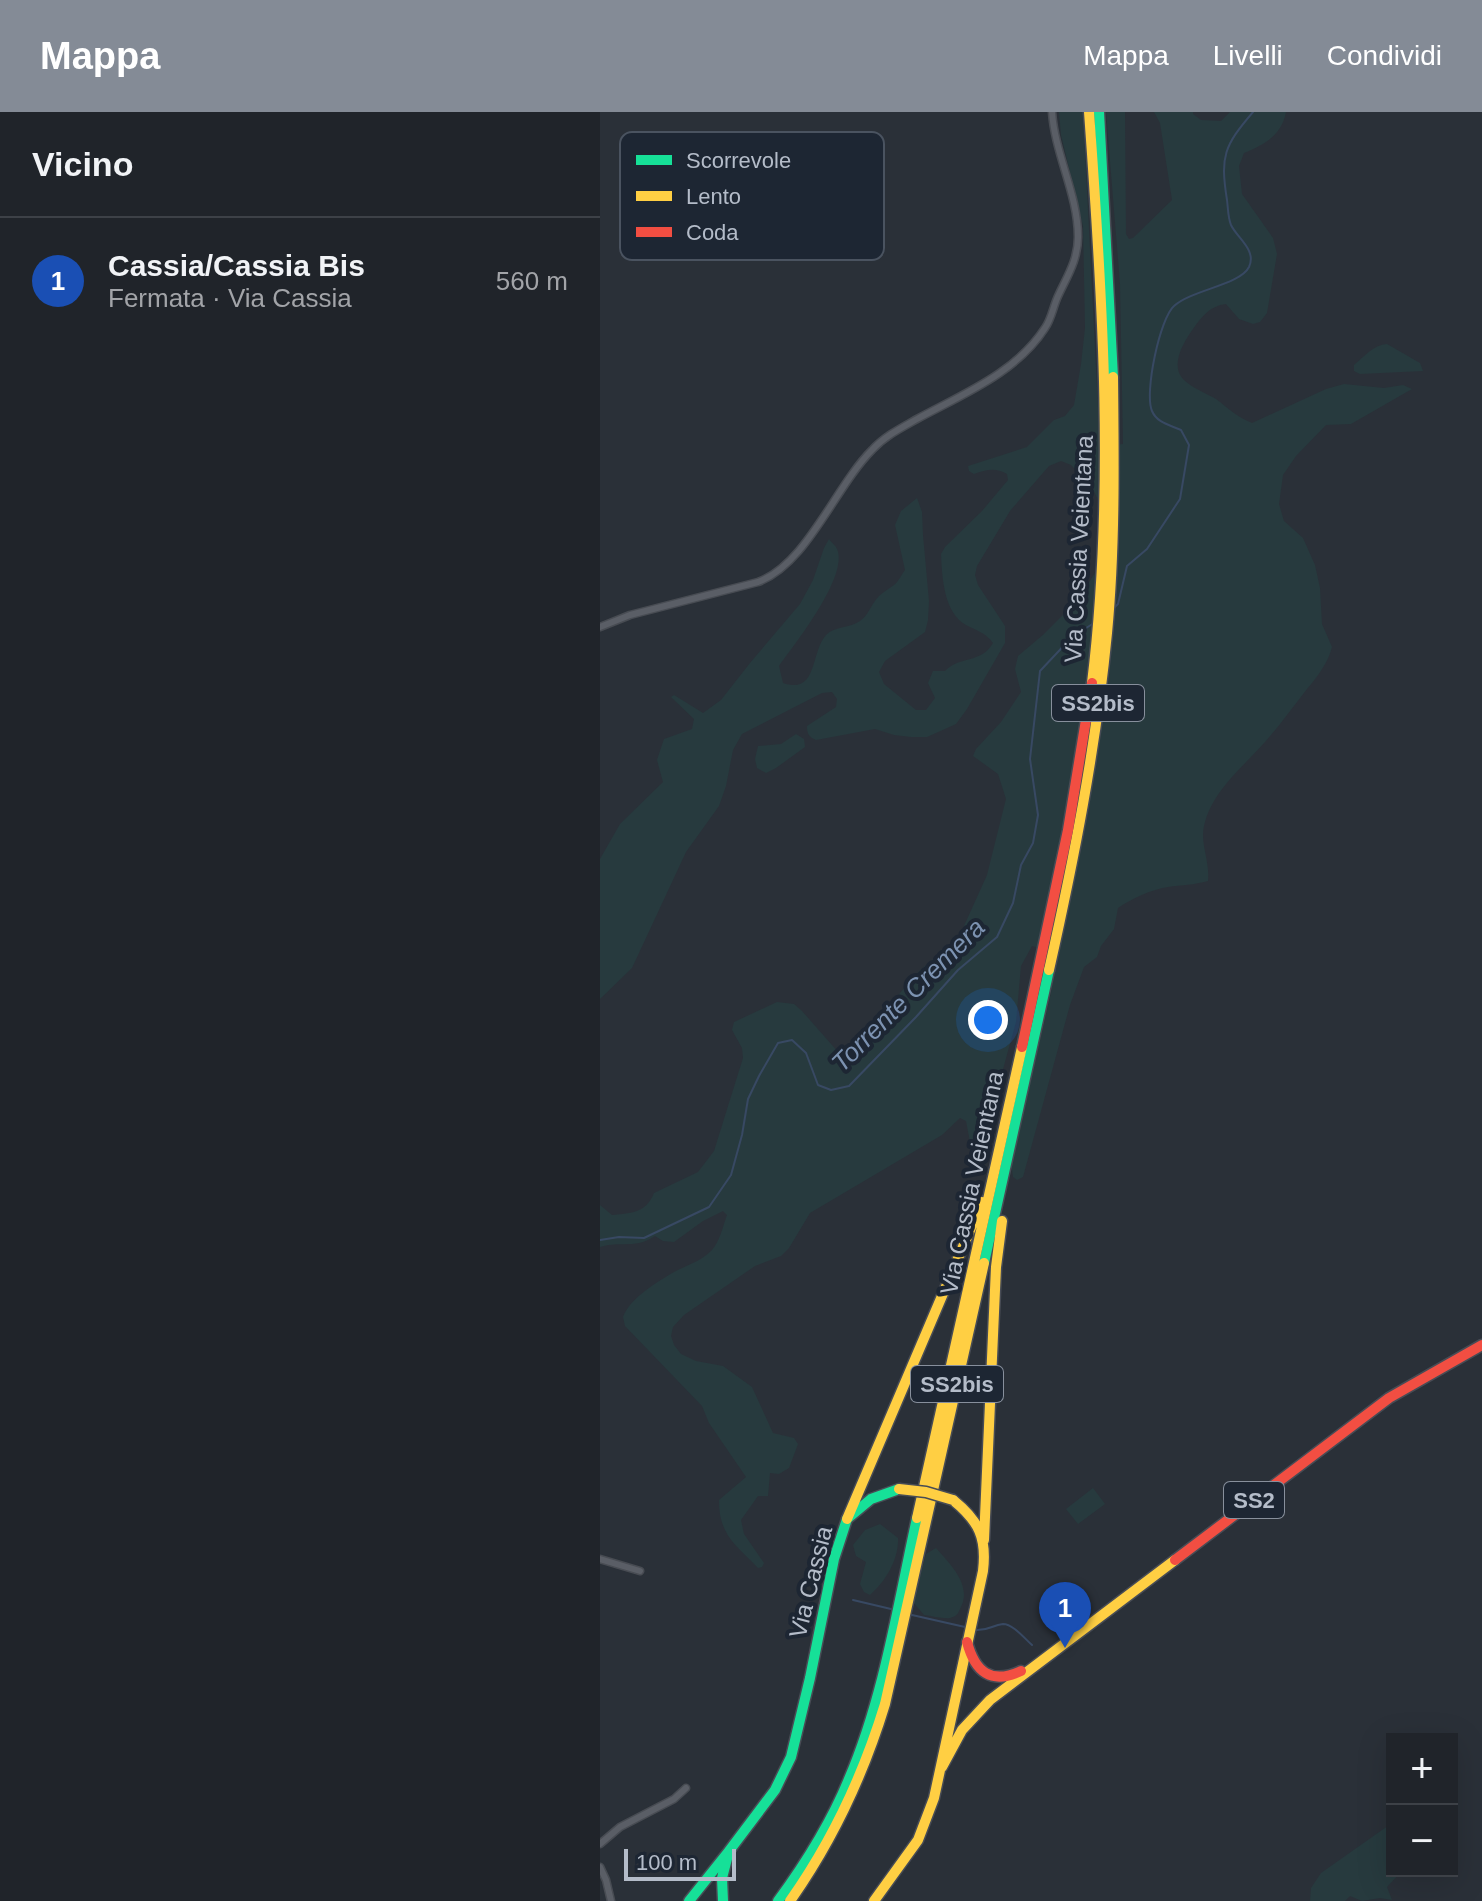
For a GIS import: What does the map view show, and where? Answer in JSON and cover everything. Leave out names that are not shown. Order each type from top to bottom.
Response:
[{"type":"main road","name":"Via Cassia Veientana","points":[[1089,112],[1110,446]]},
{"type":"main road","name":"Via Cassia Veientana","points":[[790,1901],[810,1874],[853,1798],[885,1704],[903,1600],[1005,1127],[1082,812],[1107,633],[1111,565],[1113,331],[1099,112]]},
{"type":"main road","name":"Via Cassia Veientana","points":[[903,1600],[932,1500],[1006,1167],[1046,957]]},
{"type":"main road","points":[[847,1519],[978,1215],[1005,1127]]},
{"type":"main road","points":[[984,1540],[996,1267],[1006,1199],[1006,1167]]},
{"type":"main road","name":"SS2","points":[[942,1767],[955,1737],[990,1700],[1389,1398],[1482,1345]]},
{"type":"main road","name":"Via Cassia","points":[[723,1901],[722,1878],[729,1851],[775,1790],[791,1757],[831,1571],[847,1519],[871,1499],[884,1493],[916,1489],[939,1494],[962,1506],[973,1518],[984,1540]]},
{"type":"main road","name":"SS2","points":[[874,1901],[918,1840],[934,1798],[983,1571],[984,1540]]},
{"type":"main road","name":"Via Cassia Veientana","points":[[778,1901],[803,1868],[826,1829],[864,1747],[900,1617]]},
{"type":"main road","name":"SS2","points":[[968,1632],[973,1661],[986,1674],[1005,1678],[1034,1666]]},
{"type":"main road","points":[[689,1901],[729,1851]]},
{"type":"street","points":[[600,627],[630,615],[758,582],[776,574],[796,555],[876,445],[896,430],[1001,372],[1029,348],[1050,320],[1077,248],[1074,208],[1057,147],[1052,112]]},
{"type":"street","points":[[600,1559],[640,1571]]},
{"type":"street","points":[[600,1844],[620,1827],[671,1800],[686,1788]]},
{"type":"street","points":[[600,1867],[611,1901]]},
{"type":"green space","points":[[1059,112],[1083,112],[1100,446],[1123,444],[1120,284],[1106,112],[1125,112],[1126,234],[1129,239],[1172,200],[1160,123],[1154,112],[1193,112],[1201,120],[1221,121],[1230,112],[1286,112],[1276,133],[1265,143],[1244,153],[1239,166],[1242,194],[1273,238],[1277,254],[1267,313],[1260,322],[1253,324],[1239,319],[1226,304],[1207,312],[1182,347],[1178,368],[1184,380],[1252,423],[1326,389],[1344,384],[1384,388],[1403,385],[1412,389],[1351,424],[1326,425],[1296,456],[1283,475],[1279,504],[1284,521],[1303,538],[1315,565],[1322,624],[1332,647],[1330,653],[1318,675],[1281,723],[1229,781],[1208,813],[1203,833],[1208,881],[1155,890],[1118,908],[1114,929],[1097,957],[1084,967],[1070,1005],[1023,1177],[1017,1180],[1013,1177],[1011,1163],[1051,993],[1056,959],[1053,952],[1032,946],[1021,966],[1016,1022],[987,1127],[978,1143],[970,1142],[966,1121],[960,1118],[942,1135],[810,1213],[781,1256],[755,1266],[684,1315],[673,1327],[671,1336],[681,1354],[696,1361],[723,1366],[752,1387],[773,1433],[794,1438],[798,1444],[789,1468],[779,1474],[770,1473],[768,1496],[758,1496],[741,1520],[744,1534],[764,1563],[758,1568],[725,1531],[720,1512],[719,1500],[746,1477],[709,1423],[702,1406],[625,1326],[623,1317],[645,1291],[708,1254],[719,1238],[727,1215],[723,1211],[703,1221],[674,1242],[655,1236],[641,1243],[600,1247],[600,1205],[612,1215],[638,1211],[647,1205],[654,1193],[698,1172],[714,1151],[743,1058],[742,1048],[732,1030],[734,1022],[777,1002],[794,1004],[839,1053],[853,1048],[918,972],[959,937],[987,875],[1006,799],[998,774],[973,756],[1021,692],[1015,669],[1018,656],[1078,600],[1098,568],[1101,506],[1092,487],[1071,465],[1061,461],[1049,466],[1010,511],[977,566],[975,575],[978,585],[1005,626],[1005,643],[956,724],[927,737],[894,735],[875,729],[816,740],[809,735],[807,726],[836,707],[837,699],[832,692],[822,693],[742,734],[733,750],[719,806],[686,852],[632,968],[600,999],[600,859],[620,824],[663,782],[657,760],[664,739],[692,729],[694,719],[671,697],[674,695],[703,713],[721,700],[800,604],[829,539],[837,549],[839,561],[835,576],[808,626],[779,666],[783,683],[794,685],[808,678],[826,635],[860,621],[879,596],[899,580],[905,570],[895,525],[901,511],[917,498],[922,512],[928,620],[925,632],[885,661],[879,672],[884,684],[916,710],[926,710],[935,698],[928,683],[933,671],[945,671],[977,657],[993,643],[953,612],[946,594],[941,554],[1008,480],[1007,474],[998,470],[974,474],[968,466],[1027,447],[1074,405],[1085,328],[1083,226],[1061,135]]},
{"type":"green space","points":[[1387,344],[1420,363],[1423,371],[1360,374],[1354,371],[1354,365],[1369,352]]},
{"type":"green space","points":[[796,734],[804,739],[805,747],[766,773],[757,768],[755,759],[758,746],[781,744]]},
{"type":"green space","points":[[1093,1488],[1105,1504],[1078,1524],[1066,1509]]},
{"type":"green space","points":[[880,1524],[898,1538],[898,1546],[890,1569],[870,1595],[864,1592],[860,1584],[866,1562],[856,1556],[853,1545],[865,1530]]},
{"type":"green space","points":[[936,1548],[958,1576],[964,1592],[958,1613],[950,1618],[924,1615],[913,1602],[926,1554]]},
{"type":"green space","points":[[1386,1827],[1386,1877],[1396,1877],[1387,1887],[1392,1900],[1362,1901],[1350,1896],[1345,1901],[1310,1901],[1311,1888],[1321,1873]]},
{"type":"waterway","name":"Torrente Cremera","points":[[1115,607],[1127,566],[1147,549],[1180,499],[1189,445],[1181,430],[1157,418],[1150,402],[1152,373],[1164,325],[1174,306],[1182,300],[1236,278],[1244,273],[1251,261],[1248,250],[1230,222],[1224,172],[1230,143],[1253,112]]},
{"type":"waterway","name":"Torrente Cremera","points":[[600,1240],[644,1238],[709,1207],[731,1175],[748,1099],[778,1043],[792,1040],[806,1053],[818,1085],[831,1090],[849,1086],[958,970],[997,937],[1013,903],[1021,865],[1033,843],[1038,815],[1030,759],[1040,671],[1072,637],[1094,623]]},
{"type":"waterway","points":[[853,1600],[891,1609]]},
{"type":"waterway","points":[[912,1615],[965,1627]]},
{"type":"waterway","points":[[975,1630],[1007,1625],[1032,1645]]},
{"type":"traffic: fast","points":[[1099,112],[1113,377]]},
{"type":"traffic: fast","points":[[984,1263],[1049,970]]},
{"type":"traffic: fast","points":[[723,1901],[722,1878],[729,1851],[775,1790],[791,1757],[834,1559],[847,1519],[871,1499],[899,1489]]},
{"type":"traffic: fast","points":[[778,1901],[826,1827],[861,1748],[889,1650],[917,1518]]},
{"type":"traffic: fast","points":[[689,1901],[729,1851]]},
{"type":"traffic: slow","points":[[1089,112],[1099,255],[1105,469],[1099,612],[1092,683]]},
{"type":"traffic: slow","points":[[1049,970],[1083,803],[1107,633],[1113,537],[1113,377]]},
{"type":"traffic: slow","points":[[917,1518],[1022,1047]]},
{"type":"traffic: slow","points":[[847,1519],[982,1202]]},
{"type":"traffic: slow","points":[[984,1540],[996,1267],[1002,1221]]},
{"type":"traffic: slow","points":[[790,1901],[820,1855],[845,1807],[867,1757],[885,1704],[984,1263]]},
{"type":"traffic: slow","points":[[899,1489],[926,1492],[953,1500]]},
{"type":"traffic: slow","points":[[874,1901],[918,1840],[934,1798],[983,1571],[984,1549],[979,1531],[969,1515],[953,1500]]},
{"type":"traffic: slow","points":[[942,1767],[962,1730],[990,1700],[1175,1560]]},
{"type":"traffic: jam","points":[[1022,1047],[1068,830],[1092,683]]},
{"type":"traffic: jam","points":[[1175,1560],[1389,1398],[1482,1345]]},
{"type":"traffic: jam","points":[[967,1642],[975,1661],[986,1673],[1001,1677],[1021,1671]]},
{"type":"place","name":"Cassia/Cassia Bis","points":[[1065,1648]]}]
